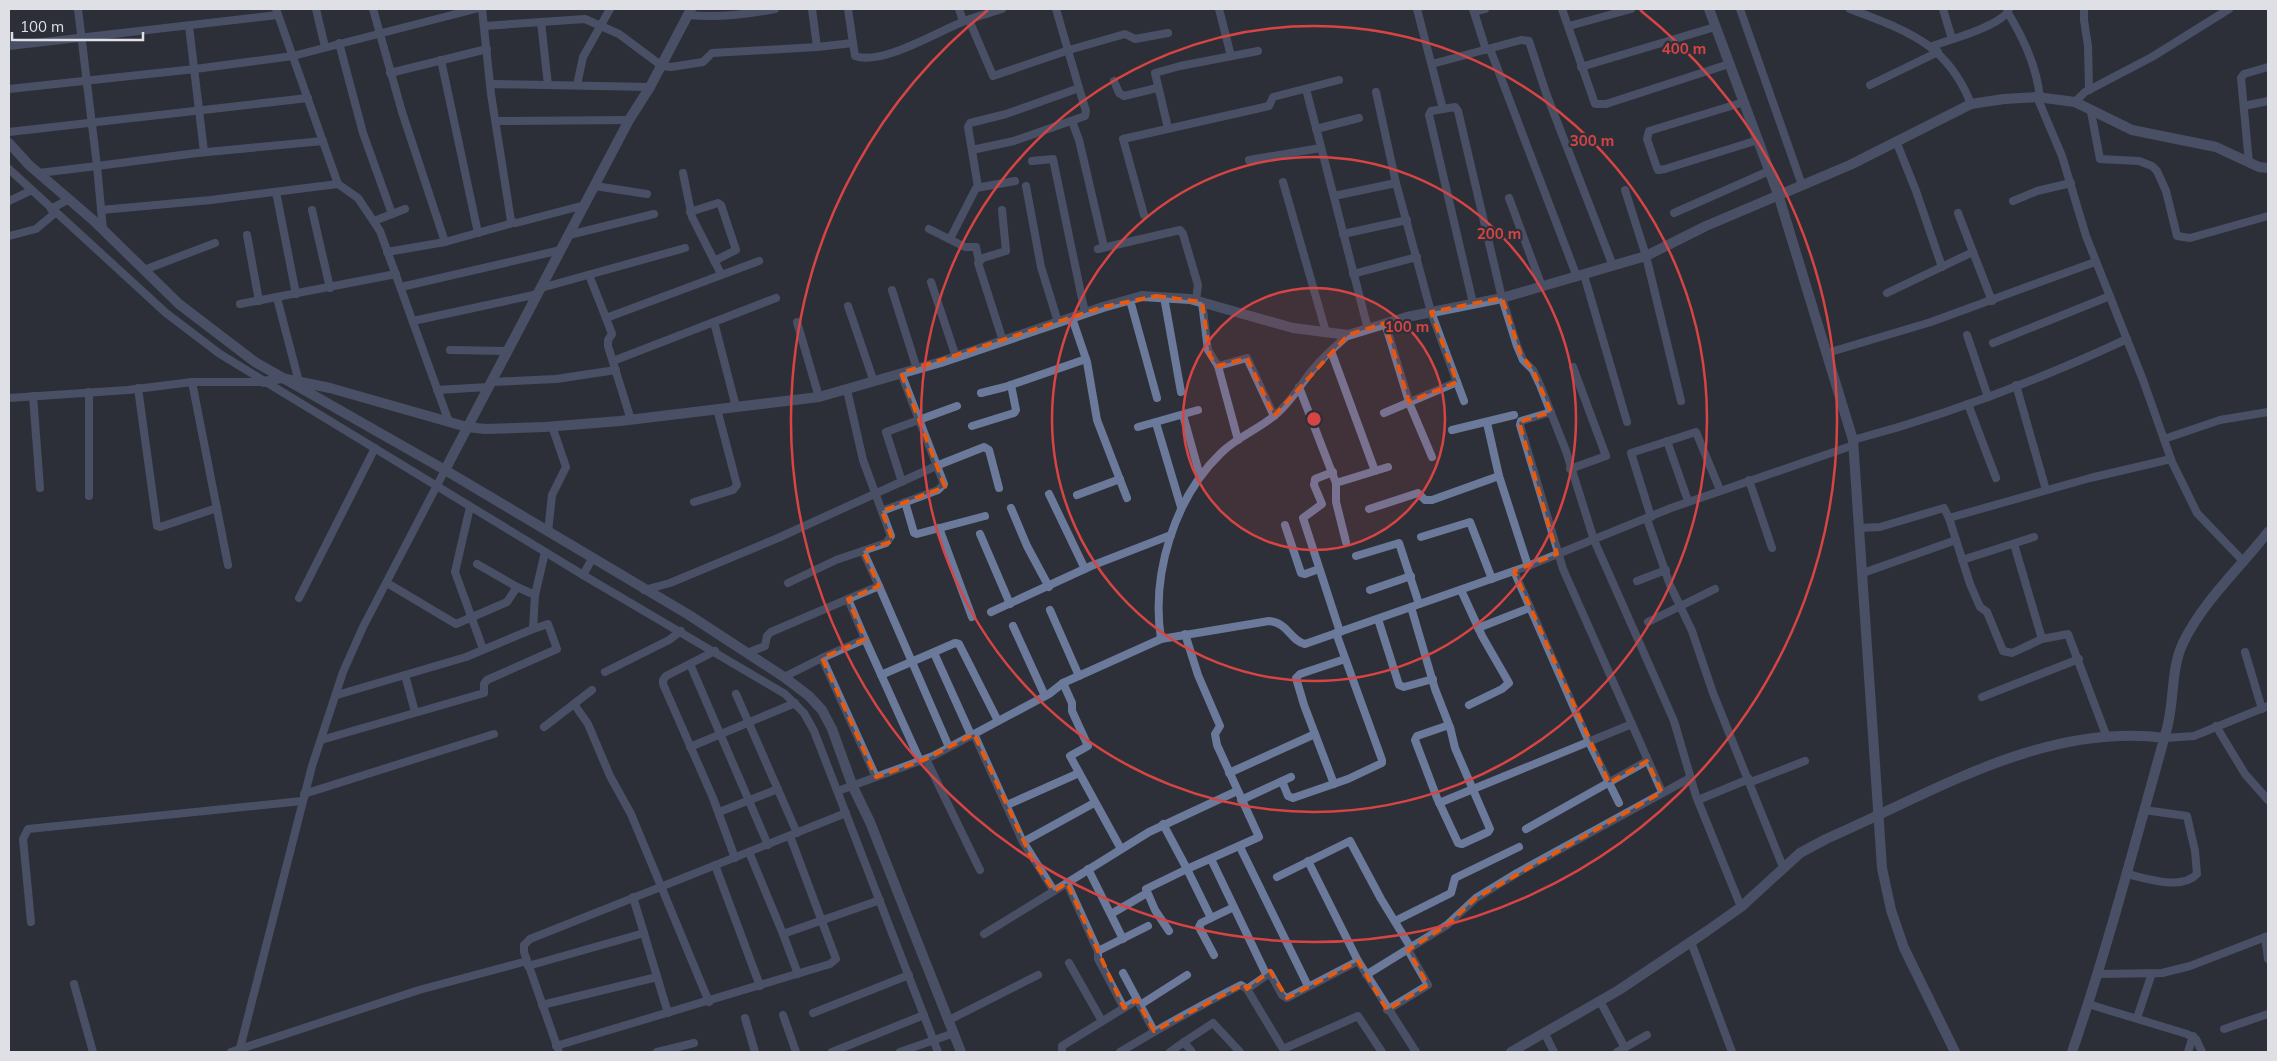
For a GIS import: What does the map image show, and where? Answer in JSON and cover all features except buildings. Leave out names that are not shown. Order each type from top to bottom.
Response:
[{"type":"street","points":[[78,9],[103,230]]},
{"type":"street","points":[[316,9],[325,47]]},
{"type":"street","points":[[373,9],[390,73],[445,242]]},
{"type":"street","points":[[9,89],[195,69],[293,56],[475,9]]},
{"type":"street","points":[[482,9],[490,84],[510,219],[513,223]]},
{"type":"street","points":[[577,85],[583,56],[610,9]]},
{"type":"street","points":[[240,1050],[303,797],[351,652],[466,427],[585,205],[628,120],[662,66],[689,12],[712,17],[740,16],[775,9]]},
{"type":"street","points":[[812,9],[817,46]]},
{"type":"street","points":[[848,9],[855,56],[864,59],[913,44],[966,21],[1002,9]]},
{"type":"street","points":[[959,9],[993,76],[1069,50],[1125,34],[1135,39],[1168,33]]},
{"type":"street","points":[[972,150],[1014,141],[1087,114],[1056,9]]},
{"type":"street","points":[[1219,9],[1231,56]]},
{"type":"street","points":[[1417,9],[1443,109]]},
{"type":"street","points":[[1485,9],[1473,11],[1581,276],[1627,422]]},
{"type":"street","points":[[1562,9],[1593,102],[1600,104],[1729,64]]},
{"type":"street","points":[[1569,26],[1631,9]]},
{"type":"street","points":[[1709,9],[1778,194],[1854,442],[1882,868],[1891,910],[1904,948],[1956,1052]]},
{"type":"street","points":[[1740,9],[1802,185]]},
{"type":"street","points":[[1850,9],[1935,49],[1948,61],[1960,80],[1971,104]]},
{"type":"street","points":[[1943,9],[1952,39]]},
{"type":"street","points":[[2084,9],[2088,46],[2089,90]]},
{"type":"street","points":[[2074,102],[2089,90],[2152,57],[2229,9]]},
{"type":"street","points":[[1870,85],[1952,39],[1976,31],[2008,11],[2037,77],[2038,98],[2062,156],[2095,262],[2127,339],[2171,459],[2197,512],[2244,562]]},
{"type":"street","points":[[9,46],[189,26],[277,12],[338,184],[358,198],[374,221],[401,287],[449,422]]},
{"type":"street","points":[[484,26],[585,19],[619,34],[662,66],[671,67],[703,62],[712,53],[853,43]]},
{"type":"street","points":[[540,22],[548,85]]},
{"type":"street","points":[[189,26],[204,152]]},
{"type":"street","points":[[1581,67],[1716,27]]},
{"type":"street","points":[[1432,64],[1525,40],[1532,46],[1546,93],[1613,266]]},
{"type":"street","points":[[339,43],[363,133],[392,214]]},
{"type":"street","points":[[390,73],[487,49]]},
{"type":"street","points":[[1168,128],[1154,76],[1158,72],[1258,51]]},
{"type":"street","points":[[441,60],[478,233]]},
{"type":"street","points":[[2249,163],[2242,75],[2268,67]]},
{"type":"street","points":[[1144,215],[1122,140],[1269,106],[1273,97],[1339,80]]},
{"type":"street","points":[[1114,81],[1119,93],[1124,96],[1157,88]]},
{"type":"street","points":[[490,84],[650,87]]},
{"type":"street","points":[[950,239],[978,188],[968,127],[970,123],[1006,114],[1079,88]]},
{"type":"street","points":[[1306,89],[1368,328]]},
{"type":"street","points":[[1376,92],[1396,183],[1431,312],[1464,401]]},
{"type":"street","points":[[9,132],[199,112],[308,98]]},
{"type":"street","points":[[1161,639],[1160,597],[1171,535],[1181,507],[1200,476],[1222,452],[1274,416],[1300,387],[1315,366],[1348,335],[1385,323],[1502,298],[1646,256],[1778,194],[1850,165],[1971,104],[2004,99],[2038,98],[2074,102],[2091,112],[2132,130],[2216,147],[2249,163],[2268,168]]},
{"type":"street","points":[[2244,106],[2268,101]]},
{"type":"street","points":[[1744,102],[1649,131],[1647,139],[1657,168],[1658,170],[1666,169],[1758,140]]},
{"type":"street","points":[[1473,303],[1429,114],[1431,111],[1455,107],[1458,111],[1502,298],[1521,355],[1533,370],[1551,412],[1594,540],[1674,721],[1690,778],[1741,906]]},
{"type":"street","points":[[2091,112],[2100,159],[2139,162],[2152,166],[2157,171],[2166,191],[2177,236],[2190,238],[2268,216]]},
{"type":"street","points":[[1316,129],[1359,118]]},
{"type":"street","points":[[496,121],[628,120]]},
{"type":"street","points":[[1072,121],[1079,140],[1101,248],[1180,230],[1183,234],[1198,285],[1208,350],[1218,366],[1238,440]]},
{"type":"street","points":[[39,173],[204,152],[323,141]]},
{"type":"street","points":[[1896,141],[1916,191],[1942,267]]},
{"type":"street","points":[[9,144],[39,173],[59,206],[166,313],[220,354],[273,380],[441,478],[470,507],[545,552],[644,590],[747,653],[809,696],[822,710],[835,737],[845,789],[846,813],[924,1014],[944,1037],[961,1052]]},
{"type":"street","points":[[1249,160],[1321,148]]},
{"type":"street","points":[[1032,161],[1053,158],[1085,313]]},
{"type":"street","points":[[9,169],[30,191],[103,230],[144,270],[208,327],[273,380],[375,448],[441,478],[548,532],[587,568],[681,631],[785,694],[795,703],[804,713],[845,789],[870,822],[948,1020],[938,1052]]},
{"type":"street","points":[[1674,213],[1769,171]]},
{"type":"street","points":[[683,173],[690,212],[696,230],[721,274]]},
{"type":"street","points":[[978,188],[1015,181]]},
{"type":"street","points":[[1283,182],[1326,332]]},
{"type":"street","points":[[1334,196],[1396,183]]},
{"type":"street","points":[[2013,201],[2045,189],[2071,183]]},
{"type":"street","points":[[102,210],[338,184]]},
{"type":"street","points":[[595,186],[647,194]]},
{"type":"street","points":[[1026,186],[1041,267],[1058,322]]},
{"type":"street","points":[[1625,190],[1646,256],[1681,401]]},
{"type":"street","points":[[9,201],[30,191]]},
{"type":"street","points":[[276,192],[296,294]]},
{"type":"street","points":[[1509,198],[1542,287]]},
{"type":"street","points":[[690,212],[718,203],[721,205],[736,250],[714,261]]},
{"type":"street","points":[[387,252],[445,242],[585,205]]},
{"type":"street","points":[[9,236],[36,229],[59,206]]},
{"type":"street","points":[[374,221],[405,209]]},
{"type":"street","points":[[312,210],[330,288]]},
{"type":"street","points":[[978,261],[1006,251],[1002,210]]},
{"type":"street","points":[[1958,213],[1992,301]]},
{"type":"street","points":[[569,235],[654,214]]},
{"type":"street","points":[[1343,234],[1407,220]]},
{"type":"street","points":[[929,229],[965,247],[976,247],[978,261],[1003,341]]},
{"type":"street","points":[[247,235],[259,301]]},
{"type":"street","points":[[144,270],[215,244]]},
{"type":"street","points":[[413,321],[539,291],[685,248]]},
{"type":"street","points":[[401,287],[561,250]]},
{"type":"street","points":[[1887,293],[1973,252]]},
{"type":"street","points":[[1353,274],[1417,257]]},
{"type":"street","points":[[606,318],[759,261]]},
{"type":"street","points":[[1827,353],[1931,322],[2095,262]]},
{"type":"street","points":[[240,304],[396,274]]},
{"type":"street","points":[[589,275],[612,334],[608,342],[630,420]]},
{"type":"street","points":[[931,282],[956,357]]},
{"type":"street","points":[[892,290],[917,369]]},
{"type":"street","points":[[9,398],[192,382],[273,380],[299,382],[466,427],[485,429],[552,426],[630,420],[819,397],[956,357],[1085,313],[1142,296],[1164,296],[1199,301],[1293,328],[1348,335]]},
{"type":"street","points":[[1164,296],[1181,392]]},
{"type":"street","points":[[1993,343],[2110,296]]},
{"type":"street","points":[[276,298],[299,382]]},
{"type":"street","points":[[613,361],[776,298]]},
{"type":"street","points":[[1130,300],[1157,398]]},
{"type":"street","points":[[848,306],[874,382]]},
{"type":"street","points":[[1072,318],[1086,359],[1093,406],[1127,498]]},
{"type":"street","points":[[714,322],[736,407]]},
{"type":"street","points":[[798,322],[819,397]]},
{"type":"street","points":[[1385,323],[1410,402],[1432,457]]},
{"type":"street","points":[[1966,335],[1988,396]]},
{"type":"street","points":[[845,789],[923,760],[1045,696],[1063,683],[1161,639],[1269,621],[1284,625],[1299,642],[1305,644],[1528,566],[1688,501],[1968,404],[2065,368],[2127,339]]},
{"type":"street","points":[[450,350],[507,351]]},
{"type":"street","points":[[1331,351],[1375,471]]},
{"type":"street","points":[[1218,366],[1247,358],[1274,416]]},
{"type":"street","points":[[981,393],[1011,385],[1086,359]]},
{"type":"street","points":[[1570,469],[1606,456],[1573,367]]},
{"type":"street","points":[[437,390],[556,379],[616,370]]},
{"type":"street","points":[[882,511],[943,487],[901,373]]},
{"type":"street","points":[[192,382],[228,565]]},
{"type":"street","points":[[1384,413],[1457,382]]},
{"type":"street","points":[[972,426],[1014,414],[1016,410],[1011,385]]},
{"type":"street","points":[[2016,385],[2046,490]]},
{"type":"street","points":[[1300,387],[1333,472],[1336,483],[1336,502],[1346,542]]},
{"type":"street","points":[[138,388],[157,526],[160,527],[217,508]]},
{"type":"street","points":[[788,583],[836,560],[890,540],[892,536],[863,460],[847,390]]},
{"type":"street","points":[[89,392],[89,496]]},
{"type":"street","points":[[33,396],[40,488]]},
{"type":"street","points":[[1968,404],[1996,478]]},
{"type":"street","points":[[902,482],[886,432],[919,418],[956,406]]},
{"type":"street","points":[[694,502],[733,490],[737,485],[717,409]]},
{"type":"street","points":[[1138,427],[1198,410]]},
{"type":"street","points":[[1551,412],[1521,421],[1520,425],[1557,554],[1662,792]]},
{"type":"street","points":[[2164,439],[2220,420],[2268,412]]},
{"type":"street","points":[[1182,415],[1200,476]]},
{"type":"street","points":[[1452,430],[1514,415]]},
{"type":"street","points":[[1156,423],[1181,507]]},
{"type":"street","points":[[1487,423],[1499,476],[1528,566]]},
{"type":"street","points":[[548,532],[552,495],[566,467],[552,426]]},
{"type":"street","points":[[1720,490],[1696,432],[1631,454],[1666,570],[1692,631],[1713,693],[1750,780],[1783,867]]},
{"type":"street","points":[[1667,441],[1688,501]]},
{"type":"street","points":[[299,598],[375,448]]},
{"type":"street","points":[[644,590],[670,583],[733,557],[980,448],[987,448],[999,488]]},
{"type":"street","points":[[1949,518],[2046,490],[2171,459]]},
{"type":"street","points":[[1336,483],[1388,467]]},
{"type":"street","points":[[1282,781],[1288,796],[1292,798],[1334,784],[1378,766],[1382,760],[1346,658],[1302,518],[1322,504],[1314,485],[1315,479],[1333,472]]},
{"type":"street","points":[[1370,509],[1418,493],[1425,500],[1432,500],[1499,476]]},
{"type":"street","points":[[1076,495],[1120,479]]},
{"type":"street","points":[[1749,480],[1772,548]]},
{"type":"street","points":[[1049,494],[1085,569]]},
{"type":"street","points":[[905,502],[914,533],[985,516]]},
{"type":"street","points":[[470,507],[455,572],[483,649]]},
{"type":"street","points":[[1011,508],[1027,546],[1049,587]]},
{"type":"street","points":[[1860,528],[1880,527],[1942,508],[1947,510],[1978,604],[1987,612],[2005,653],[2012,653],[2042,639],[2066,632],[2072,639],[2106,736]]},
{"type":"street","points":[[1422,538],[1470,522],[1492,579]]},
{"type":"street","points":[[1285,525],[1301,573],[1306,574],[1319,569]]},
{"type":"street","points":[[939,528],[972,617]]},
{"type":"street","points":[[2072,1052],[2099,974],[2165,738],[2169,723],[2176,663],[2182,645],[2194,621],[2268,532]]},
{"type":"street","points":[[980,534],[1010,604]]},
{"type":"street","points":[[991,612],[1085,569],[1171,535]]},
{"type":"street","points":[[1962,560],[2034,537]]},
{"type":"street","points":[[1863,573],[1956,540]]},
{"type":"street","points":[[1356,556],[1399,543],[1411,576],[1415,605],[1432,679],[1449,725],[1455,748],[1490,829],[1469,842],[1458,843],[1439,803],[1415,738],[1449,725]]},
{"type":"street","points":[[2014,544],[2042,639]]},
{"type":"street","points":[[864,550],[949,747]]},
{"type":"street","points":[[533,629],[535,595],[545,552]]},
{"type":"street","points":[[477,564],[535,595]]},
{"type":"street","points":[[1637,581],[1666,570]]},
{"type":"street","points":[[1514,571],[1589,742],[1619,803]]},
{"type":"street","points":[[1370,590],[1411,576]]},
{"type":"street","points":[[387,583],[456,624],[470,616],[507,602],[517,587]]},
{"type":"street","points":[[747,653],[765,646],[767,636],[771,632],[879,586]]},
{"type":"street","points":[[1648,622],[1715,589]]},
{"type":"street","points":[[1461,590],[1478,628],[1509,683],[1502,689],[1469,705]]},
{"type":"street","points":[[848,599],[881,675],[980,870]]},
{"type":"street","points":[[1478,628],[1529,608]]},
{"type":"street","points":[[1050,610],[1079,676]]},
{"type":"street","points":[[1378,619],[1399,685],[1404,687],[1432,679]]},
{"type":"street","points":[[321,740],[484,693],[484,684],[487,680],[555,651],[557,646],[550,626],[546,625],[483,649],[337,696]]},
{"type":"street","points":[[1013,626],[1045,696]]},
{"type":"street","points":[[606,672],[669,640],[681,631]]},
{"type":"street","points":[[1111,914],[1146,893],[1148,887],[1259,837],[1229,773],[1215,736],[1220,726],[1198,675],[1185,634]]},
{"type":"street","points":[[784,677],[864,639]]},
{"type":"street","points":[[881,675],[912,664],[955,643],[962,646],[998,721]]},
{"type":"street","points":[[715,652],[666,676],[663,680],[719,812],[735,858]]},
{"type":"street","points":[[1511,1052],[1600,1001],[1691,942],[1741,906],[1800,853],[1826,839],[2000,761],[2056,745],[2106,736],[2142,735],[2165,738],[2194,736],[2265,707],[2245,652]]},
{"type":"street","points":[[934,654],[1023,842],[1054,891]]},
{"type":"street","points":[[822,658],[876,777]]},
{"type":"street","points":[[1334,784],[1304,705],[1297,676],[1346,658]]},
{"type":"street","points":[[1982,697],[2078,659]]},
{"type":"street","points":[[690,664],[768,845]]},
{"type":"street","points":[[405,675],[415,712]]},
{"type":"street","points":[[1063,683],[1072,703],[1072,711],[1088,744],[1087,748],[1070,756],[1094,803],[1121,848]]},
{"type":"street","points":[[544,726],[592,690]]},
{"type":"street","points":[[736,694],[778,789],[793,834],[822,920],[836,959],[830,964],[558,1049],[527,964],[524,944],[530,939],[633,896],[735,858],[793,834],[846,813]]},
{"type":"street","points":[[690,747],[748,721],[795,703]]},
{"type":"street","points":[[574,704],[588,724],[661,886],[709,1002]]},
{"type":"street","points":[[1439,803],[1473,791],[1632,724]]},
{"type":"street","points":[[2216,726],[2245,774],[2267,797]]},
{"type":"street","points":[[31,922],[23,839],[28,829],[303,797],[494,734]]},
{"type":"street","points":[[1229,773],[1315,734]]},
{"type":"street","points":[[1526,829],[1647,761]]},
{"type":"street","points":[[1698,800],[1804,761]]},
{"type":"street","points":[[1007,805],[1079,773]]},
{"type":"street","points":[[1241,800],[1291,777]]},
{"type":"street","points":[[1366,975],[1447,925],[1482,895],[1662,792],[1690,778]]},
{"type":"street","points":[[719,812],[778,789]]},
{"type":"street","points":[[984,934],[1121,848],[1164,824],[1237,791]]},
{"type":"street","points":[[1023,842],[1094,803]]},
{"type":"street","points":[[2126,874],[2170,882],[2193,877],[2196,874],[2195,851],[2187,816],[2144,810]]},
{"type":"street","points":[[1164,824],[1211,918]]},
{"type":"street","points":[[1277,877],[1350,841],[1428,985],[1387,1010]]},
{"type":"street","points":[[1240,847],[1308,986]]},
{"type":"street","points":[[1395,921],[1451,893],[1455,878],[1519,847]]},
{"type":"street","points":[[749,852],[798,974]]},
{"type":"street","points":[[1211,859],[1232,908],[1266,974]]},
{"type":"street","points":[[1308,861],[1366,975],[1411,1050]]},
{"type":"street","points":[[715,865],[760,986]]},
{"type":"street","points":[[1088,870],[1122,939]]},
{"type":"street","points":[[1067,883],[1098,951],[1098,959],[1124,1008]]},
{"type":"street","points":[[1146,893],[1169,931]]},
{"type":"street","points":[[633,896],[668,1014]]},
{"type":"street","points":[[783,934],[880,900]]},
{"type":"street","points":[[1214,955],[1199,926],[1201,923],[1232,908]]},
{"type":"street","points":[[1098,951],[1148,926]]},
{"type":"street","points":[[230,1052],[296,1032],[419,990],[644,933]]},
{"type":"street","points":[[2099,974],[2152,973],[2190,966],[2267,936],[2268,959]]},
{"type":"street","points":[[1691,942],[1732,1052]]},
{"type":"street","points":[[1247,989],[1266,974],[1271,974],[1282,994],[1287,998],[1358,960]]},
{"type":"street","points":[[1069,963],[1102,1021]]},
{"type":"street","points":[[1123,973],[1154,1031]]},
{"type":"street","points":[[2137,1018],[2152,973]]},
{"type":"street","points":[[813,1013],[909,975]]},
{"type":"street","points":[[948,1020],[1038,975]]},
{"type":"street","points":[[1062,1052],[1062,1046],[1102,1021],[1187,975]]},
{"type":"street","points":[[542,1005],[657,977]]},
{"type":"street","points":[[74,984],[94,1052]]},
{"type":"street","points":[[1120,1052],[1154,1031],[1241,985],[1247,989],[1281,1051],[1358,1016],[1382,1052]]},
{"type":"street","points":[[1600,1001],[1625,1048]]},
{"type":"street","points":[[2088,1004],[2192,1036],[2202,1052]]},
{"type":"street","points":[[832,1052],[924,1014]]},
{"type":"street","points":[[2224,1029],[2268,1014]]},
{"type":"street","points":[[783,1016],[796,1052]]},
{"type":"street","points":[[745,1018],[756,1052]]},
{"type":"street","points":[[1170,1052],[1213,1023],[1240,1052]]},
{"type":"street","points":[[1544,1032],[1554,1052]]},
{"type":"street","points":[[1617,1052],[1647,1035]]},
{"type":"street","points":[[2188,1052],[2192,1036]]},
{"type":"street","points":[[900,1052],[944,1037]]},
{"type":"street","points":[[1184,1042],[1192,1052]]},
{"type":"street","points":[[657,1052],[694,1044]]},
{"type":"highlighted area","points":[[1156,296],[1202,302],[1210,356],[1218,366],[1247,358],[1274,416],[1348,335],[1385,323],[1409,402],[1457,382],[1431,312],[1502,298],[1521,355],[1533,370],[1551,412],[1519,422],[1557,554],[1514,571],[1609,783],[1647,761],[1662,792],[1476,898],[1447,925],[1408,950],[1428,985],[1387,1010],[1358,961],[1287,998],[1270,971],[1247,989],[1244,984],[1154,1031],[1137,1000],[1124,1008],[1067,883],[1054,891],[1032,859],[974,734],[926,759],[876,777],[822,658],[865,639],[848,599],[879,586],[863,551],[893,541],[882,511],[945,487],[901,373],[1103,307]]}]
